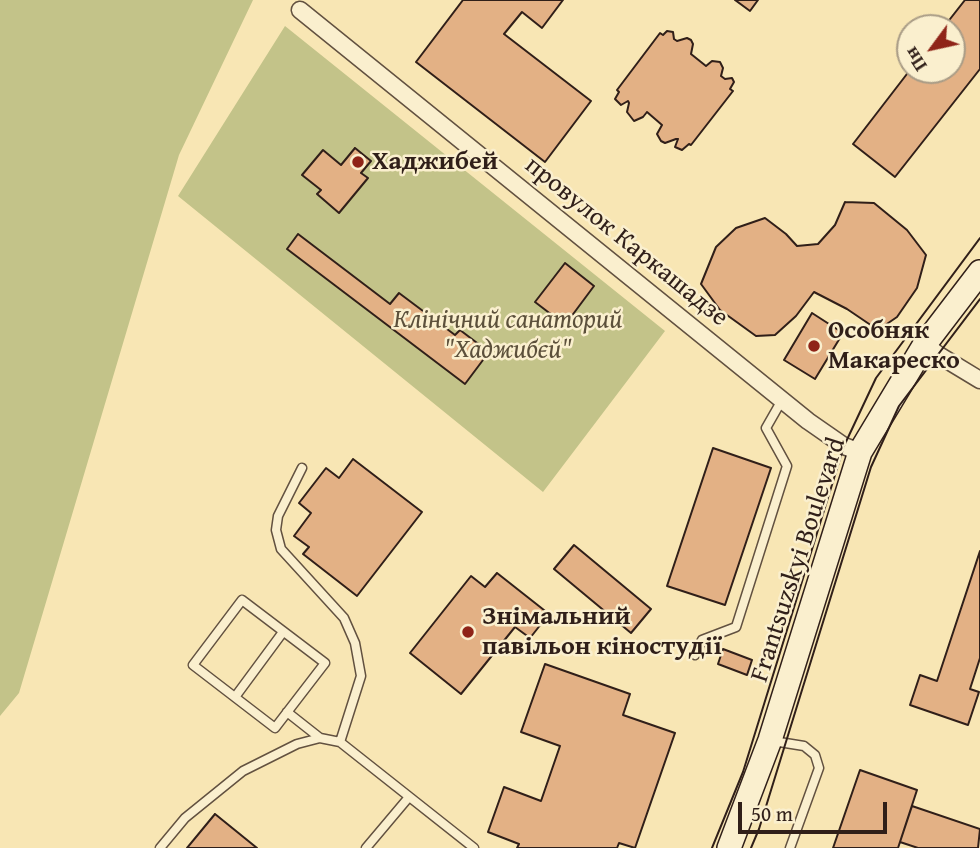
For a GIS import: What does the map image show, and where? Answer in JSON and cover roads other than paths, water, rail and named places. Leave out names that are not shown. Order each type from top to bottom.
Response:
[{"type":"street","name":"провулок Каркашадзе","points":[[300,10],[782,400],[844,446],[860,452]]},
{"type":"street","name":"Frantsuzskyi Boulevard","points":[[729,848],[770,740],[860,452],[925,344],[980,272]]},
{"type":"street","points":[[925,344],[980,380]]},
{"type":"lane","points":[[695,655],[702,640],[736,627],[787,466],[766,428],[782,400]]},
{"type":"lane","points":[[302,468],[278,516],[275,530],[281,549],[344,618],[355,643],[361,677],[340,742]]},
{"type":"lane","points":[[242,600],[283,632],[325,663],[275,728],[193,665],[242,600]]},
{"type":"lane","points":[[235,697],[283,632]]},
{"type":"lane","points":[[287,712],[320,738]]},
{"type":"lane","points":[[160,848],[186,818],[243,771],[297,744],[320,738],[340,742],[474,848]]},
{"type":"lane","points":[[770,740],[804,746],[816,755],[819,768],[790,848]]},
{"type":"lane","points":[[366,848],[409,797]]},
{"type":"tram line","points":[[712,848],[743,772],[844,446],[876,378],[980,238]]},
{"type":"tram line","points":[[751,848],[871,467],[899,406],[980,299]]},
{"type":"place","name":"Хаджибей","points":[[358,162]]},
{"type":"place","name":"Особняк Макареско","points":[[814,346]]},
{"type":"place","name":"Знімальний павільон кіностудії","points":[[468,632]]},
{"type":"park label","name":"Клінічний санаторий \"Хаджибєй\"","points":[[508,335]]}]
